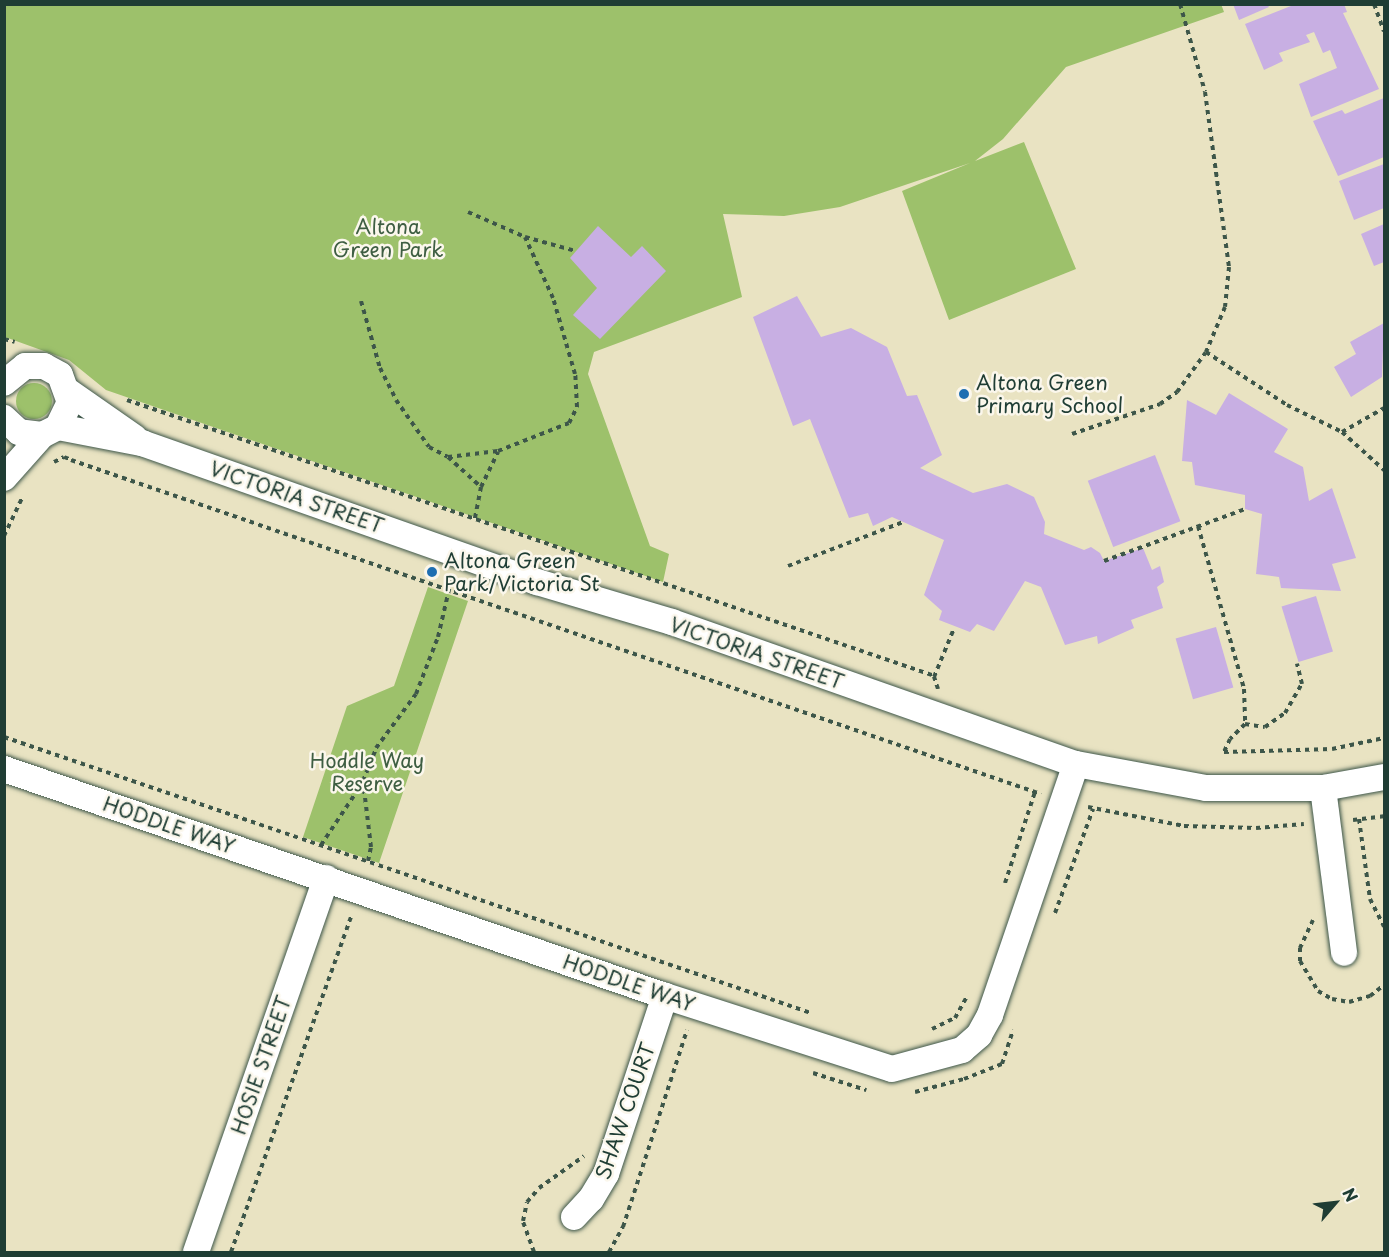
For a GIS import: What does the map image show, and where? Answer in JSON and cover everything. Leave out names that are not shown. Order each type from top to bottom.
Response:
[{"type":"street","points":[[4,383],[18,357]]},
{"type":"street","name":"VICTORIA STREET","points":[[18,357],[52,369],[69,392],[142,443]]},
{"type":"street","points":[[4,477],[69,411],[69,392]]},
{"type":"street","name":"VICTORIA STREET","points":[[4,418],[19,432],[50,431],[142,443],[537,582],[672,622],[1076,764],[1206,788],[1323,788],[1384,777]]},
{"type":"street","name":"HODDLE WAY","points":[[4,769],[664,996],[892,1069],[962,1050],[979,1035],[990,1015],[1076,764]]},
{"type":"street","points":[[1323,788],[1344,953]]},
{"type":"street","name":"HOSIE STREET","points":[[196,1252],[326,878]]},
{"type":"street","name":"SHAW COURT","points":[[574,1217],[591,1199],[606,1174],[664,996]]},
{"type":"path","points":[[1072,434],[1160,404],[1177,392],[1206,352],[1225,307],[1228,256],[1205,92],[1180,4]]},
{"type":"path","points":[[1374,4],[1384,31]]},
{"type":"path","points":[[468,212],[525,237],[576,251]]},
{"type":"path","points":[[448,458],[498,451],[569,423],[577,406],[575,374],[553,298],[525,237]]},
{"type":"path","points":[[361,301],[380,368],[396,400],[429,447],[448,458],[481,487]]},
{"type":"path","points":[[4,339],[18,357]]},
{"type":"path","points":[[1206,352],[1287,405],[1342,432],[1384,470]]},
{"type":"path","points":[[117,396],[934,676]]},
{"type":"path","points":[[1342,432],[1384,408]]},
{"type":"path","points":[[475,518],[481,487],[498,451]]},
{"type":"path","points":[[71,460],[446,591],[1062,801],[1184,826],[1256,828],[1384,816]]},
{"type":"path","points":[[4,536],[25,493]]},
{"type":"path","points":[[1104,561],[1245,509]]},
{"type":"path","points":[[788,566],[903,522]]},
{"type":"path","points":[[1198,526],[1244,689],[1245,724],[1230,739],[1224,752],[1332,749],[1384,738]]},
{"type":"path","points":[[321,845],[363,781],[376,748],[416,694],[438,637],[446,591],[461,554]]},
{"type":"path","points":[[934,715],[940,694],[934,676],[953,632]]},
{"type":"path","points":[[1245,724],[1265,727],[1285,713],[1302,684],[1297,664]]},
{"type":"path","points":[[4,737],[820,1016]]},
{"type":"path","points":[[363,781],[371,847],[368,861]]},
{"type":"path","points":[[1002,893],[1035,792]]},
{"type":"path","points":[[1359,819],[1370,898],[1384,927]]},
{"type":"path","points":[[924,1032],[955,1018],[968,992]]},
{"type":"path","points":[[609,1252],[623,1227],[688,1030]]},
{"type":"path","points":[[534,1252],[523,1221],[527,1202],[539,1188],[579,1162],[588,1151]]},
{"type":"green space","name":"Altona Green Park","points":[[1221,4],[1224,12],[1066,67],[1003,139],[975,161],[1024,142],[1076,269],[949,320],[902,191],[970,163],[840,207],[784,216],[723,214],[742,297],[594,352],[588,374],[650,546],[669,554],[663,582],[106,390],[69,360],[5,337],[4,5]]},
{"type":"green space","points":[[34,383],[47,388],[52,401],[47,414],[34,419],[21,414],[16,401],[21,388]]},
{"type":"green space","name":"Hoddle Way Reserve","points":[[428,587],[468,601],[379,863],[303,837],[347,706],[394,686]]},
{"type":"building","points":[[1233,4],[1267,4],[1269,7],[1239,20]]},
{"type":"building","points":[[1296,4],[1344,4],[1347,12],[1343,13],[1379,89],[1311,117],[1299,84],[1337,68],[1330,50],[1323,53],[1314,32],[1306,35],[1310,42],[1279,53],[1283,61],[1264,70],[1245,24]]},
{"type":"building","points":[[1384,98],[1384,157],[1338,176],[1313,121],[1342,110],[1345,114]]},
{"type":"building","points":[[1384,164],[1384,208],[1354,220],[1339,181]]},
{"type":"building","points":[[1384,224],[1384,262],[1374,266],[1361,234]]},
{"type":"building","points":[[598,226],[631,257],[642,246],[666,271],[600,339],[573,315],[597,288],[570,258]]},
{"type":"building","points":[[797,296],[821,337],[851,328],[887,347],[907,396],[917,395],[942,455],[920,468],[973,493],[1007,484],[1034,497],[1045,522],[1044,534],[1084,550],[1091,547],[1100,553],[1104,561],[1143,548],[1152,570],[1160,566],[1164,582],[1157,587],[1163,608],[1131,620],[1134,628],[1098,644],[1097,636],[1065,645],[1041,587],[1025,581],[994,631],[977,624],[970,632],[939,620],[942,611],[924,595],[944,540],[892,517],[873,526],[868,513],[849,518],[810,419],[793,426],[753,317]]},
{"type":"building","points":[[1384,323],[1382,377],[1351,397],[1334,367],[1356,354],[1350,342]]},
{"type":"building","points":[[1229,393],[1288,429],[1274,452],[1303,467],[1309,501],[1332,488],[1356,558],[1332,564],[1341,591],[1281,588],[1279,577],[1256,574],[1262,514],[1245,509],[1245,495],[1195,485],[1192,462],[1182,461],[1187,400],[1216,415]]},
{"type":"building","points":[[1155,455],[1180,521],[1113,547],[1088,481]]},
{"type":"building","points":[[1316,596],[1333,651],[1299,662],[1282,607]]},
{"type":"building","points":[[1216,627],[1233,688],[1193,699],[1176,639]]},
{"type":"place","name":"Altona Green Primary School","points":[[964,394]]},
{"type":"place","name":"Altona Green Park/Victoria St","points":[[432,572]]}]
